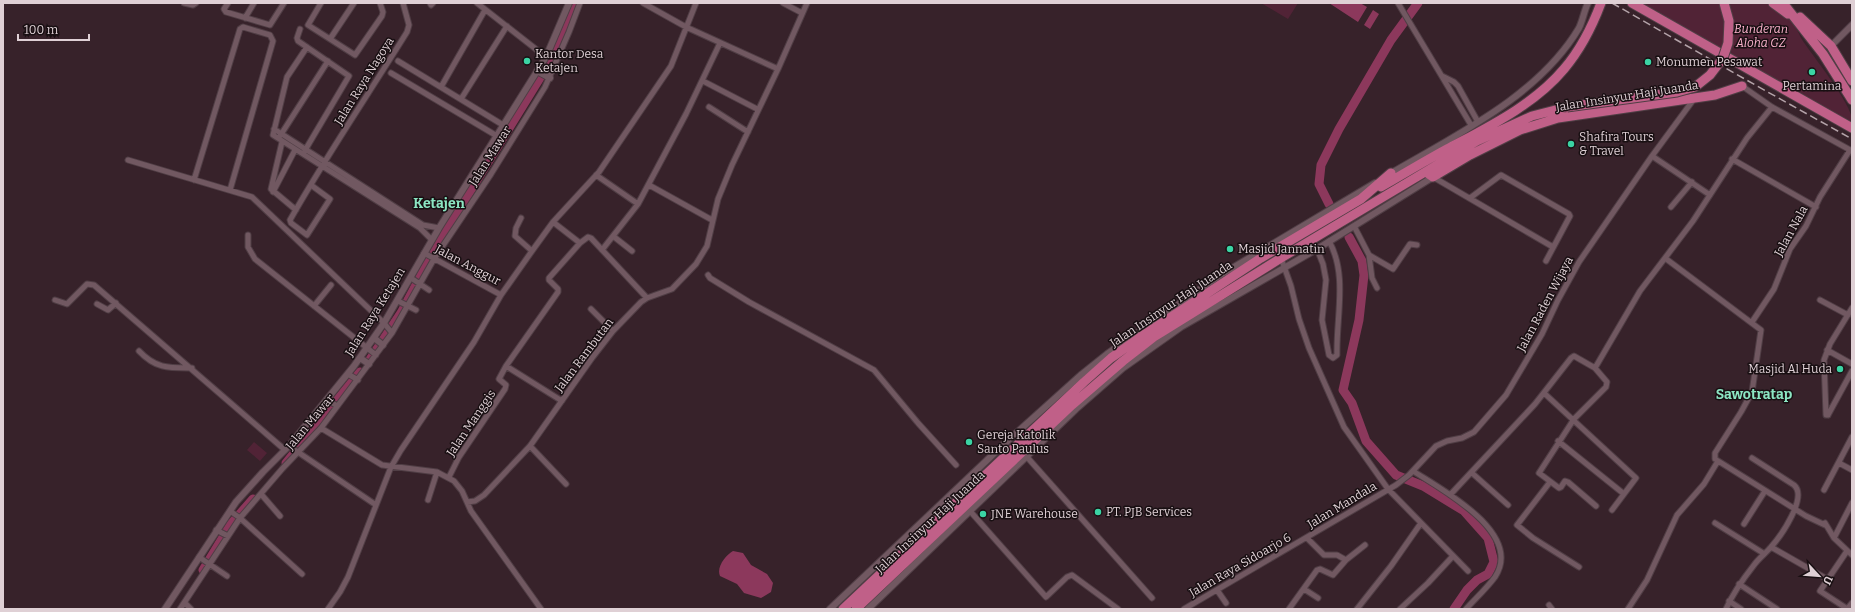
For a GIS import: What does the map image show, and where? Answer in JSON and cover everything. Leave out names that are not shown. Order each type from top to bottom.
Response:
[{"type":"highway","points":[[1361,199],[1488,127],[1525,103],[1564,69],[1582,45],[1594,23],[1601,3]]},
{"type":"highway","points":[[1632,3],[1851,127]]},
{"type":"highway","points":[[1434,174],[1477,142],[1532,116],[1567,107],[1677,92],[1695,87],[1710,75],[1723,58],[1728,42],[1729,20],[1724,3]]},
{"type":"highway","points":[[1773,3],[1799,22]]},
{"type":"highway","points":[[1786,5],[1823,54],[1852,100]]},
{"type":"highway","points":[[1786,5],[1831,46],[1852,81]]},
{"type":"highway","name":"Jalan Insinyur Haji Juanda","points":[[856,609],[1123,361],[1154,337],[1229,291],[1283,262],[1299,247],[1352,216],[1520,130],[1558,118],[1716,95],[1742,86]]},
{"type":"highway","name":"Jalan Insinyur Haji Juanda","points":[[843,609],[858,589],[1111,358],[1221,279],[1344,205],[1361,199],[1391,173]]},
{"type":"highway","points":[[1299,247],[1304,256]]},
{"type":"highway","points":[[1221,279],[1229,291]]},
{"type":"street","points":[[184,3],[193,5],[196,3]]},
{"type":"street","points":[[228,3],[225,11],[271,25],[284,3]]},
{"type":"street","points":[[245,18],[254,3]]},
{"type":"street","points":[[321,3],[308,24],[352,55],[356,55],[382,16],[383,12],[380,3]]},
{"type":"street","points":[[330,39],[354,3]]},
{"type":"street","name":"Jalan Raya Nagoya","points":[[296,210],[323,164],[408,31],[409,25],[403,3]]},
{"type":"street","points":[[477,3],[546,57]]},
{"type":"street","name":"Jalan Raya Ketajen","points":[[165,609],[201,558],[223,533],[231,512],[249,487],[292,450],[333,403],[371,353],[386,325],[403,304],[412,278],[439,228],[546,57],[564,18],[569,3]]},
{"type":"street","name":"Jalan Mawar","points":[[180,609],[209,563],[223,533],[239,518],[260,494],[292,450],[321,428],[333,403],[378,342],[392,332],[403,304],[491,174],[549,78],[580,3]]},
{"type":"street","points":[[643,3],[686,27],[778,69]]},
{"type":"street","points":[[328,609],[348,577],[391,467],[401,450],[474,342],[502,294],[532,251],[553,222],[596,175],[671,66],[696,3]]},
{"type":"street","points":[[782,3],[802,13]]},
{"type":"street","name":"Jalan Rambutan","points":[[467,502],[475,501],[484,494],[530,446],[592,358],[613,331],[637,306],[647,298],[672,289],[690,272],[707,246],[712,220],[724,183],[778,69],[807,3]]},
{"type":"street","points":[[1398,3],[1471,125]]},
{"type":"street","name":"Jalan Insinyur Haji Juanda","points":[[1344,205],[1391,173],[1478,122],[1524,90],[1540,76],[1562,52],[1585,15],[1588,3]]},
{"type":"street","points":[[440,87],[486,10]]},
{"type":"street","points":[[564,18],[573,22]]},
{"type":"street","points":[[1831,46],[1852,25]]},
{"type":"street","points":[[461,99],[507,26]]},
{"type":"street","points":[[194,180],[240,29],[243,27],[271,35],[273,40],[230,190]]},
{"type":"street","points":[[300,29],[297,39],[349,76],[304,152]]},
{"type":"street","points":[[602,250],[638,204],[649,185],[703,81],[720,43]]},
{"type":"street","points":[[304,152],[295,150],[273,135],[287,77],[307,47]]},
{"type":"street","points":[[310,185],[330,200],[307,235],[290,221],[296,210],[273,192],[271,187],[281,134],[328,61]]},
{"type":"street","points":[[398,61],[503,125]]},
{"type":"street","points":[[538,71],[549,78]]},
{"type":"street","points":[[391,74],[497,136]]},
{"type":"street","points":[[1442,76],[1454,82],[1458,86],[1478,122]]},
{"type":"street","points":[[703,81],[758,109]]},
{"type":"street","points":[[1742,86],[1772,107],[1851,150]]},
{"type":"street","name":"Jalan Raden Wijaya","points":[[1388,489],[1396,485],[1411,473],[1436,446],[1447,441],[1462,438],[1474,432],[1506,395],[1542,334],[1558,300],[1579,262],[1694,98]]},
{"type":"street","points":[[709,107],[748,132]]},
{"type":"street","points":[[1595,368],[1640,291],[1710,195],[1732,159],[1772,107]]},
{"type":"street","points":[[274,129],[304,152],[421,227],[432,240]]},
{"type":"street","points":[[273,192],[295,150]]},
{"type":"street","name":"Jalan Nala","points":[[1752,322],[1774,289],[1790,249],[1806,226],[1851,150]]},
{"type":"street","points":[[1652,156],[1710,195]]},
{"type":"street","points":[[1732,159],[1816,207]]},
{"type":"street","points":[[128,160],[252,197],[392,332]]},
{"type":"street","points":[[1434,174],[1470,198],[1552,247]]},
{"type":"street","name":"Jalan Insinyur Haji Juanda","points":[[868,609],[1027,457],[1074,407],[1124,368],[1180,327],[1283,262],[1304,256],[1317,249],[1434,174]]},
{"type":"street","points":[[596,175],[638,204]]},
{"type":"street","points":[[1470,198],[1501,175],[1568,213],[1570,216],[1552,247],[1546,262]]},
{"type":"street","points":[[1671,207],[1692,182]]},
{"type":"street","points":[[649,185],[712,220]]},
{"type":"street","points":[[521,218],[516,228],[515,236],[532,251]]},
{"type":"street","points":[[553,222],[580,243]]},
{"type":"street","points":[[1353,226],[1369,255],[1372,278],[1376,288]]},
{"type":"street","points":[[421,227],[439,228]]},
{"type":"street","points":[[248,235],[248,247],[253,257],[371,353]]},
{"type":"street","points":[[614,236],[632,251]]},
{"type":"street","points":[[562,401],[506,366],[558,292],[558,289],[549,280],[549,278],[580,243],[590,238],[647,298]]},
{"type":"street","points":[[1317,249],[1323,264],[1326,280],[1322,320],[1329,354],[1333,358],[1337,355],[1340,278],[1338,263],[1329,241]]},
{"type":"street","points":[[1369,255],[1393,270],[1410,244],[1418,245]]},
{"type":"street","name":"Jalan Anggur","points":[[425,254],[502,294]]},
{"type":"street","points":[[1665,258],[1752,322],[1762,332],[1752,392],[1714,457],[1765,491],[1795,509],[1825,524],[1834,538],[1846,551],[1852,555]]},
{"type":"street","points":[[1283,262],[1309,348],[1344,427],[1388,489],[1468,571]]},
{"type":"street","points":[[708,275],[710,278],[748,302],[874,370],[918,423],[956,465]]},
{"type":"street","points":[[412,278],[429,290]]},
{"type":"street","points":[[55,300],[67,304],[89,284],[96,287],[292,450],[376,505]]},
{"type":"street","points":[[314,306],[331,285]]},
{"type":"street","points":[[1820,300],[1848,315]]},
{"type":"street","points":[[97,304],[108,310],[116,304]]},
{"type":"street","points":[[403,304],[416,310]]},
{"type":"street","points":[[1852,308],[1827,350],[1824,360],[1826,416],[1852,371]]},
{"type":"street","points":[[591,309],[613,331]]},
{"type":"street","points":[[1827,350],[1852,364]]},
{"type":"street","points":[[140,351],[151,362],[164,368],[192,368]]},
{"type":"street","points":[[1450,495],[1472,473],[1544,393],[1572,356],[1595,368],[1607,382],[1606,387],[1574,419],[1558,441],[1540,471],[1540,474],[1559,488],[1565,482],[1568,482],[1596,506]]},
{"type":"street","name":"Jalan Manggis","points":[[449,478],[459,457],[505,389],[506,385],[499,379],[506,366]]},
{"type":"street","points":[[1544,393],[1574,419],[1636,478],[1612,510]]},
{"type":"street","points":[[321,428],[374,461],[391,467],[437,472],[458,484],[471,510],[541,609]]},
{"type":"street","points":[[1824,490],[1852,437]]},
{"type":"street","points":[[1558,441],[1624,494]]},
{"type":"street","points":[[530,446],[566,484]]},
{"type":"street","points":[[1027,457],[1152,598]]},
{"type":"street","points":[[1726,609],[1739,584],[1763,553],[1771,547],[1795,509],[1799,495],[1797,487],[1752,458]]},
{"type":"street","points":[[1628,609],[1647,580],[1677,516],[1704,484],[1718,461]]},
{"type":"street","points":[[1838,462],[1852,470]]},
{"type":"street","points":[[428,500],[437,472]]},
{"type":"street","points":[[1411,473],[1450,495],[1479,517],[1491,530],[1500,556],[1495,576],[1466,609]]},
{"type":"street","points":[[1472,473],[1508,505]]},
{"type":"street","points":[[1550,482],[1517,525],[1533,538],[1579,567]]},
{"type":"street","name":"Jalan Mandala","points":[[1307,538],[1388,489]]},
{"type":"street","points":[[1744,524],[1765,491]]},
{"type":"street","points":[[260,494],[280,516]]},
{"type":"street","points":[[1834,538],[1852,503]]},
{"type":"street","points":[[970,511],[1046,597],[1067,577],[1072,575],[1118,609]]},
{"type":"street","points":[[231,512],[302,574]]},
{"type":"street","points":[[1357,609],[1391,566],[1421,523]]},
{"type":"street","points":[[1715,523],[1763,553]]},
{"type":"street","points":[[1307,538],[1324,555],[1337,555],[1346,560]]},
{"type":"street","name":"Jalan Raya Sidoarjo 6","points":[[1185,608],[1307,538]]},
{"type":"street","points":[[1289,609],[1318,569],[1332,575],[1346,560],[1365,545]]},
{"type":"street","points":[[1771,547],[1827,579]]},
{"type":"street","points":[[1846,551],[1820,589],[1821,593],[1846,608],[1848,608],[1852,603]]},
{"type":"street","points":[[1400,609],[1428,583],[1453,556]]},
{"type":"street","points":[[201,558],[227,576]]},
{"type":"street","points":[[1739,584],[1777,609]]},
{"type":"street","name":"Jalan Insinyur Haji Juanda","points":[[830,609],[858,589]]},
{"type":"street","points":[[1304,589],[1318,598]]},
{"type":"street","points":[[1217,590],[1226,602]]},
{"type":"street","points":[[1729,601],[1741,609]]},
{"type":"street","points":[[185,602],[191,609]]},
{"type":"green space","points":[[1261,3],[1298,3],[1288,19]]},
{"type":"green space","name":"Bunderan Aloha GZ","points":[[1638,3],[1772,3],[1792,22],[1801,38],[1838,91],[1850,113],[1852,120],[1848,122]]},
{"type":"green space","points":[[254,442],[267,453],[260,461],[247,450]]},
{"type":"shaded area","points":[[1329,3],[1360,3],[1367,7],[1358,22]]},
{"type":"shaded area","points":[[1373,10],[1379,14],[1370,29],[1364,25]]},
{"type":"shaded area","points":[[733,551],[743,553],[751,565],[767,574],[773,583],[771,592],[761,598],[744,593],[737,584],[720,576],[719,569],[721,565],[727,555]]},
{"type":"waterway","points":[[369,361],[401,313],[440,240],[551,60],[573,3]]},
{"type":"waterway","points":[[1329,204],[1319,184],[1321,165],[1339,129],[1391,40],[1418,3]]},
{"type":"waterway","points":[[1349,237],[1362,261],[1364,275],[1359,320],[1343,390],[1352,403],[1366,441],[1396,475],[1423,486],[1464,511],[1488,538],[1494,562],[1488,574],[1477,580],[1467,590],[1454,609]]},
{"type":"waterway","points":[[286,463],[360,372]]},
{"type":"waterway","points":[[203,570],[231,524],[253,499]]},
{"type":"railway","points":[[1612,3],[1852,139]]},
{"type":"place","name":"Kantor Desa Ketajen","points":[[527,61]]},
{"type":"place","name":"Monumen Pesawat","points":[[1648,62]]},
{"type":"place","name":"Pertamina","points":[[1812,72]]},
{"type":"place","name":"Shafira Tours & Travel","points":[[1571,144]]},
{"type":"place","name":"Masjid Jannatin","points":[[1230,249]]},
{"type":"place","name":"Masjid Al Huda","points":[[1840,369]]},
{"type":"place","name":"Gereja Katolik Santo Paulus","points":[[969,442]]},
{"type":"place","name":"PT. PJB Services","points":[[1098,512]]},
{"type":"place","name":"JNE Warehouse","points":[[983,514]]},
{"type":"district","name":"Ketajen","points":[[439,203]]},
{"type":"district","name":"Sawotratap","points":[[1754,394]]}]
